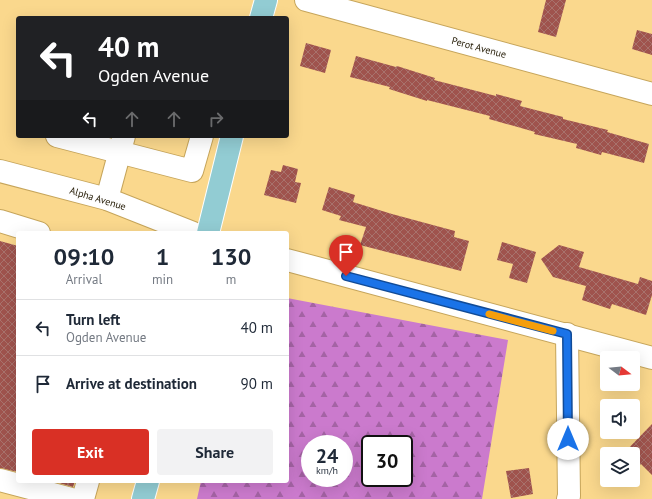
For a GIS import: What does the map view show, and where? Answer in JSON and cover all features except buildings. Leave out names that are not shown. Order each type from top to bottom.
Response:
[{"type":"main road","points":[[262,16],[266,0]]},
{"type":"main road","points":[[208,231],[232,138]]},
{"type":"main road","points":[[143,499],[147,483]]},
{"type":"street","name":"Perot Avenue","points":[[306,0],[652,94]]},
{"type":"street","points":[[73,138],[122,144],[192,171],[201,138]]},
{"type":"street","points":[[107,199],[122,144]]},
{"type":"street","name":"Alpha Avenue","points":[[0,171],[107,199],[188,231]]},
{"type":"street","points":[[0,221],[32,231]]},
{"type":"street","points":[[289,261],[652,358]]},
{"type":"street","points":[[567,334],[568,499]]},
{"type":"street","points":[[0,480],[71,499]]},
{"type":"street","points":[[83,499],[87,483]]},
{"type":"green space","points":[[289,298],[508,340],[482,499],[197,499],[201,483],[289,483]]},
{"type":"slow traffic","points":[[489,314],[553,331]]},
{"type":"route","points":[[346,276],[567,334],[568,439]]}]
